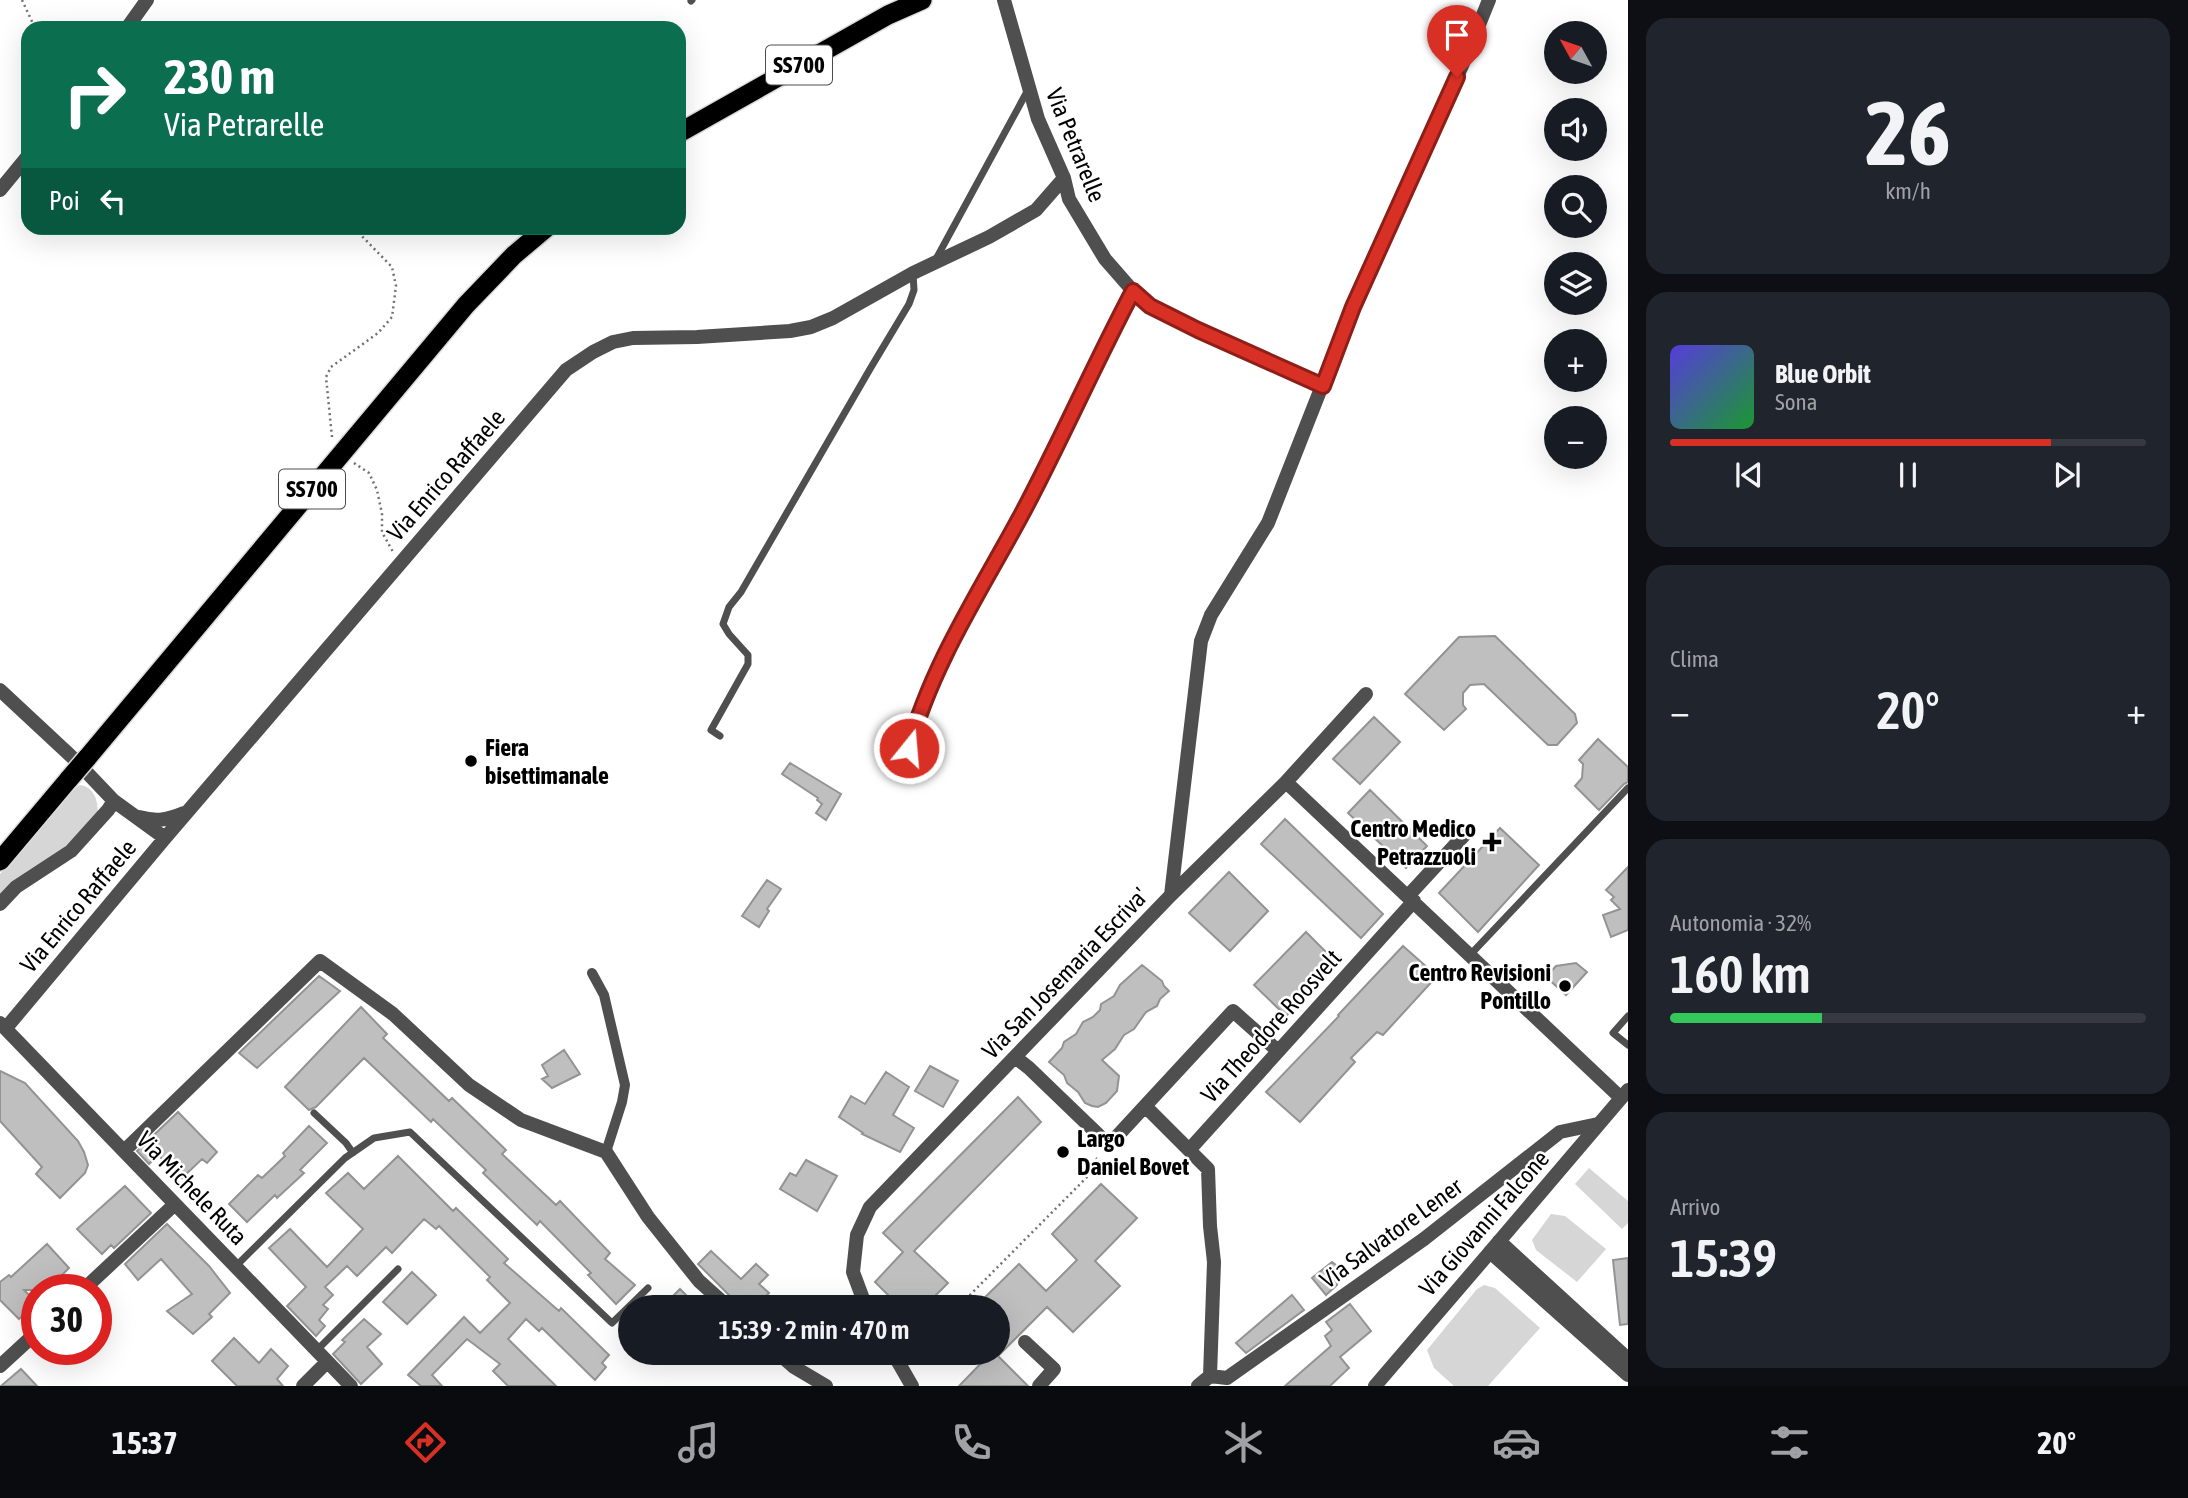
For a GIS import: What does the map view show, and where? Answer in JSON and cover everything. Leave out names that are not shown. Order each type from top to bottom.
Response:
[{"type":"highway","name":"SS700","points":[[686,129],[888,15],[922,0]]},
{"type":"highway","name":"SS700","points":[[0,861],[466,305],[514,255],[538,235]]},
{"type":"street","points":[[132,21],[147,0]]},
{"type":"street","name":"Via Petrarelle","points":[[1004,0],[1038,119],[1069,199],[1105,259],[1150,306],[1323,386]]},
{"type":"street","points":[[1171,895],[1201,641],[1212,615],[1268,523],[1353,307],[1489,0]]},
{"type":"street","points":[[0,190],[21,164]]},
{"type":"street","name":"Via Enrico Raffaele","points":[[3,1026],[566,370],[613,342],[633,338],[697,337],[790,331],[811,327],[833,318],[913,273],[989,237],[1036,210],[1063,178]]},
{"type":"street","points":[[891,764],[909,748],[926,696],[1031,496],[1133,291]]},
{"type":"street","points":[[0,690],[73,758],[114,801],[164,838]]},
{"type":"street","name":"Via San Josemaria Escriva'","points":[[862,1295],[853,1272],[857,1236],[870,1207],[1171,895],[1286,782],[1366,694]]},
{"type":"street","points":[[1286,782],[1470,955],[1625,1094]]},
{"type":"street","points":[[0,904],[16,887],[71,851],[114,801]]},
{"type":"street","points":[[135,816],[155,821],[167,820],[188,811]]},
{"type":"street","name":"Via Theodore Roosvelt","points":[[1189,1149],[1278,1051],[1467,832]]},
{"type":"street","points":[[124,1150],[320,961],[393,1014],[469,1085],[521,1120],[606,1152],[648,1217],[699,1281],[715,1295]]},
{"type":"street","points":[[592,974],[604,995],[625,1085],[606,1152]]},
{"type":"street","points":[[1015,1057],[1109,1145],[1233,1011],[1278,1051]]},
{"type":"street","name":"Via Michele Ruta","points":[[3,1026],[351,1386]]},
{"type":"street","name":"Via Giovanni Falcone","points":[[1375,1386],[1625,1094]]},
{"type":"street","points":[[1145,1106],[1208,1169],[1213,1262],[1210,1376],[1198,1386]]},
{"type":"street","name":"Via Salvatore Lener","points":[[1210,1376],[1227,1378],[1288,1336],[1424,1239],[1560,1132],[1598,1124]]},
{"type":"street","points":[[100,1274],[175,1204]]},
{"type":"street","points":[[1494,1247],[1628,1359]]},
{"type":"street","points":[[1494,1247],[1628,1375]]},
{"type":"street","points":[[1026,1342],[1054,1369],[1039,1386]]},
{"type":"street","points":[[0,1366],[21,1347]]},
{"type":"street","points":[[303,1386],[327,1362]]},
{"type":"street","points":[[792,1365],[826,1386]]},
{"type":"street","points":[[900,1365],[912,1386]]},
{"type":"lane","points":[[934,263],[1029,88]]},
{"type":"lane","points":[[720,736],[711,730],[748,664],[748,655],[729,635],[723,624],[729,607],[741,592],[909,304],[914,290],[913,273]]},
{"type":"lane","points":[[1470,955],[1628,788]]},
{"type":"lane","points":[[1628,1016],[1613,1032],[1628,1045]]},
{"type":"lane","points":[[314,1113],[353,1153]]},
{"type":"lane","points":[[236,1266],[353,1153],[374,1138],[410,1132],[612,1323],[648,1287]]},
{"type":"lane","points":[[317,1350],[398,1269]]},
{"type":"path","points":[[22,0],[32,21]]},
{"type":"path","points":[[333,445],[326,377],[331,367],[378,333],[391,317],[396,286],[392,267],[361,235]]},
{"type":"path","points":[[351,461],[369,473],[377,490],[385,540],[400,563]]},
{"type":"path","points":[[970,1295],[1101,1163],[1096,1158]]},
{"type":"shaded area","points":[[80,785],[90,789],[96,798],[97,821],[0,900],[0,874],[73,789]]},
{"type":"shaded area","points":[[1589,1168],[1628,1201],[1628,1223],[1622,1229],[1575,1184]]},
{"type":"shaded area","points":[[1551,1214],[1565,1216],[1606,1249],[1577,1282],[1536,1250],[1532,1240]]},
{"type":"shaded area","points":[[1484,1285],[1495,1288],[1540,1328],[1488,1386],[1454,1386],[1434,1368],[1427,1350],[1477,1289]]},
{"type":"building","points":[[1495,636],[1575,714],[1577,723],[1557,745],[1548,745],[1484,684],[1470,685],[1463,693],[1463,705],[1466,709],[1444,730],[1405,694],[1459,637]]},
{"type":"building","points":[[1374,717],[1400,742],[1360,784],[1333,759]]},
{"type":"building","points":[[1598,739],[1628,767],[1628,782],[1599,810],[1575,786],[1582,778],[1583,764],[1579,760]]},
{"type":"building","points":[[790,763],[841,794],[826,820],[816,813],[822,804],[818,798],[782,774]]},
{"type":"building","points":[[1370,790],[1427,846],[1406,868],[1348,813]]},
{"type":"building","points":[[1285,819],[1383,914],[1361,938],[1261,844]]},
{"type":"building","points":[[1500,828],[1539,865],[1478,932],[1439,893]]},
{"type":"building","points":[[1628,867],[1628,930],[1611,937],[1603,915],[1620,909],[1611,900],[1614,897],[1606,890]]},
{"type":"building","points":[[1229,872],[1268,911],[1230,951],[1189,913]]},
{"type":"building","points":[[767,880],[781,889],[759,927],[742,916]]},
{"type":"building","points":[[1306,932],[1337,963],[1286,1016],[1254,985]]},
{"type":"building","points":[[1403,946],[1437,976],[1383,1035],[1377,1032],[1351,1058],[1355,1062],[1300,1122],[1266,1092]]},
{"type":"building","name":"Centro Revisioni Pontillo","points":[[1576,963],[1587,972],[1566,995],[1546,977],[1556,966]]},
{"type":"building","points":[[1142,965],[1162,981],[1169,991],[1102,1060],[1119,1076],[1117,1091],[1106,1103],[1098,1107],[1092,1106],[1085,1103],[1078,1092],[1067,1083],[1064,1075],[1049,1062],[1064,1042],[1076,1034],[1083,1022],[1093,1017],[1100,1010],[1101,1004],[1114,996],[1120,985]]},
{"type":"building","points":[[319,976],[340,991],[257,1068],[239,1053]]},
{"type":"building","points":[[361,1007],[387,1034],[383,1038],[449,1101],[452,1098],[506,1150],[502,1154],[556,1205],[560,1201],[610,1253],[605,1259],[635,1285],[625,1295],[618,1295],[616,1304],[588,1275],[591,1273],[540,1221],[537,1225],[483,1173],[486,1170],[364,1058],[316,1107],[309,1110],[285,1087]]},
{"type":"building","points":[[564,1050],[580,1074],[552,1088],[542,1079],[548,1076],[542,1065]]},
{"type":"building","points":[[930,1066],[958,1081],[943,1107],[915,1091]]},
{"type":"building","points":[[0,1071],[25,1083],[78,1141],[84,1152],[88,1165],[85,1173],[60,1198],[36,1174],[42,1167],[0,1121]]},
{"type":"building","points":[[886,1072],[909,1087],[893,1115],[914,1128],[900,1152],[862,1134],[839,1117],[851,1096],[865,1104]]},
{"type":"building","points":[[1018,1097],[1041,1122],[914,1251],[948,1283],[936,1295],[888,1295],[875,1282],[903,1252],[883,1233]]},
{"type":"building","points":[[178,1112],[217,1152],[207,1163],[202,1159],[182,1178],[158,1155],[149,1164],[137,1151]]},
{"type":"building","points":[[309,1126],[327,1143],[300,1170],[304,1173],[277,1198],[275,1195],[247,1222],[229,1204],[258,1175],[262,1178],[285,1156],[283,1153]]},
{"type":"building","points":[[398,1156],[453,1211],[456,1208],[508,1259],[504,1263],[559,1311],[561,1308],[609,1355],[602,1363],[606,1367],[595,1380],[542,1328],[539,1331],[526,1319],[508,1339],[556,1386],[508,1386],[493,1371],[500,1364],[467,1339],[432,1375],[442,1386],[421,1386],[408,1375],[464,1317],[480,1333],[510,1303],[487,1280],[490,1277],[439,1226],[436,1229],[424,1219],[392,1253],[386,1247],[357,1276],[347,1266],[325,1287],[333,1295],[323,1305],[328,1309],[319,1320],[325,1326],[316,1336],[287,1306],[306,1287],[269,1248],[290,1229],[327,1267],[363,1229],[326,1193],[348,1173],[364,1189]]},
{"type":"building","points":[[806,1160],[837,1176],[817,1211],[780,1189],[790,1173],[796,1176]]},
{"type":"building","points":[[1101,1184],[1137,1218],[1095,1261],[1120,1286],[1073,1332],[1047,1307],[1010,1344],[1010,1295],[987,1295],[1019,1264],[1046,1291],[1077,1260],[1052,1234]]},
{"type":"building","points":[[125,1186],[151,1213],[114,1248],[111,1245],[102,1254],[77,1229]]},
{"type":"building","points":[[167,1224],[209,1266],[230,1293],[209,1314],[212,1317],[193,1334],[167,1311],[192,1294],[161,1259],[138,1280],[125,1264]]},
{"type":"building","points":[[47,1244],[69,1268],[63,1274],[21,1274],[19,1319],[0,1300],[0,1282],[9,1275],[11,1277]]},
{"type":"building","points":[[711,1251],[741,1279],[756,1264],[768,1275],[759,1284],[769,1293],[729,1295],[698,1264]]},
{"type":"building","points":[[1628,1258],[1628,1324],[1620,1325],[1613,1260]]},
{"type":"building","points":[[1332,1262],[1340,1268],[1337,1285],[1326,1295],[1312,1278]]},
{"type":"building","points":[[412,1272],[436,1295],[407,1324],[383,1302]]},
{"type":"building","points":[[680,1289],[686,1295],[674,1295]]},
{"type":"building","points":[[1292,1295],[1304,1310],[1246,1353],[1236,1343]]},
{"type":"building","points":[[1350,1304],[1371,1331],[1340,1357],[1349,1368],[1330,1386],[1285,1386],[1331,1346],[1325,1336],[1332,1330],[1326,1322]]},
{"type":"building","points":[[364,1319],[381,1334],[367,1347],[382,1364],[361,1384],[333,1354],[345,1342],[342,1340]]},
{"type":"building","points":[[234,1338],[259,1363],[271,1349],[288,1366],[277,1379],[283,1386],[237,1386],[212,1361]]},
{"type":"building","points":[[979,1365],[1007,1365],[1028,1386],[959,1386]]},
{"type":"building","points":[[21,1369],[37,1386],[1,1386]]},
{"type":"place","name":"Fiera bisettimanale","points":[[471,761]]},
{"type":"place","name":"Centro Medico Petrazzuoli","points":[[1492,842]]},
{"type":"place","name":"Centro Revisioni Pontillo","points":[[1565,986]]},
{"type":"place","name":"Largo Daniel Bovet","points":[[1063,1152]]},
{"type":"route","points":[[909,748],[926,696],[1025,508],[1133,291],[1150,306],[1323,386],[1353,307],[1457,77]]}]
